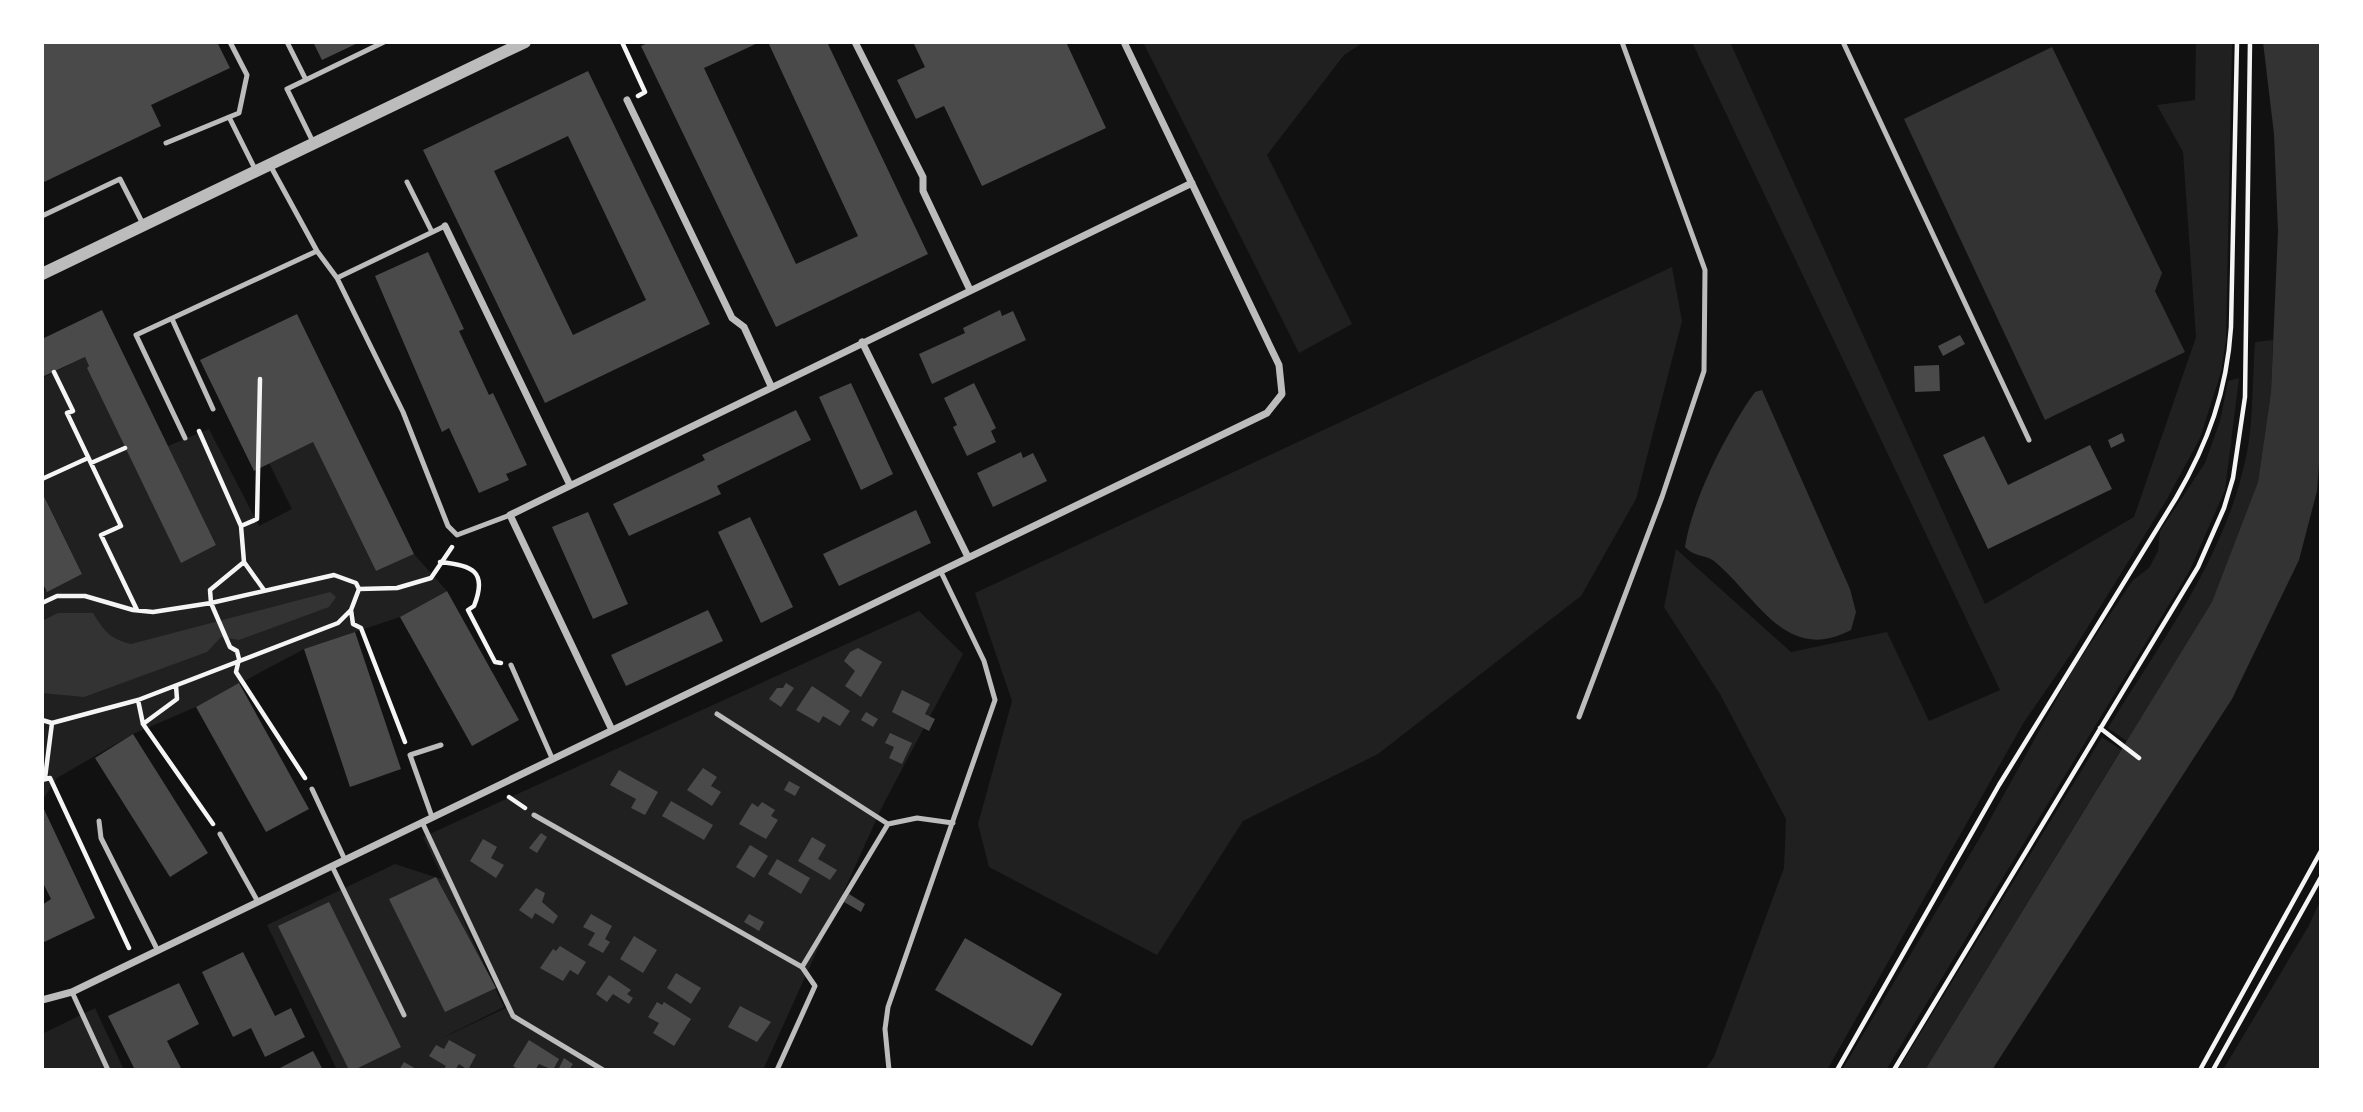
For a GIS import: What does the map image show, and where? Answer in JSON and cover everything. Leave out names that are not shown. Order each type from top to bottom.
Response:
[{"type":"street","points":[[42,274],[525,42]]},
{"type":"street","points":[[855,42],[923,177],[923,191],[970,290]]},
{"type":"street","points":[[42,1000],[72,992],[158,951],[968,557],[1257,421],[1267,413],[1282,394],[1279,365],[1124,42]]},
{"type":"street","points":[[627,100],[732,318],[744,327],[771,386]]},
{"type":"street","points":[[612,730],[510,515],[1192,183]]},
{"type":"street","points":[[445,226],[570,485]]},
{"type":"street","points":[[862,342],[968,557]]},
{"type":"lane","points":[[166,143],[239,113],[247,75],[230,42]]},
{"type":"lane","points":[[287,42],[306,80]]},
{"type":"lane","points":[[314,144],[287,89],[384,42]]},
{"type":"lane","points":[[1580,717],[1662,497],[1704,371],[1705,270],[1622,42]]},
{"type":"lane","points":[[1843,42],[2029,440]]},
{"type":"lane","points":[[229,117],[257,172]]},
{"type":"lane","points":[[270,165],[317,251],[337,278],[403,412],[440,509],[457,535],[510,515]]},
{"type":"lane","points":[[42,216],[120,179],[144,226]]},
{"type":"lane","points":[[407,182],[432,232]]},
{"type":"lane","points":[[337,278],[445,226]]},
{"type":"lane","points":[[185,438],[136,335],[317,251]]},
{"type":"lane","points":[[172,319],[213,409]]},
{"type":"lane","points":[[889,1070],[885,1030],[888,1007],[995,700],[987,668],[941,572]]},
{"type":"lane","points":[[511,665],[552,758]]},
{"type":"lane","points":[[718,714],[888,824]]},
{"type":"lane","points":[[432,817],[410,755],[441,745]]},
{"type":"lane","points":[[312,789],[345,860]]},
{"type":"lane","points":[[534,815],[802,967],[815,986],[778,1070]]},
{"type":"lane","points":[[802,967],[888,824],[917,818],[953,823]]},
{"type":"lane","points":[[99,821],[101,838],[158,951]]},
{"type":"lane","points":[[422,822],[513,1016],[603,1070]]},
{"type":"lane","points":[[219,834],[258,902]]},
{"type":"lane","points":[[332,866],[404,1015]]},
{"type":"lane","points":[[72,992],[108,1070]]},
{"type":"path","points":[[622,42],[645,92],[627,100]]},
{"type":"path","points":[[1837,1070],[1999,785],[2176,498],[2199,458],[2217,416],[2229,362],[2231,327],[2237,42]]},
{"type":"path","points":[[1894,1070],[2198,567],[2224,508],[2234,478],[2246,386],[2250,42]]},
{"type":"path","points":[[54,372],[73,411],[67,413],[121,526],[101,535],[137,610]]},
{"type":"path","points":[[241,526],[257,519],[260,379]]},
{"type":"path","points":[[213,409],[194,418],[241,526],[244,562],[264,590]]},
{"type":"path","points":[[42,479],[125,448]]},
{"type":"path","points":[[359,589],[397,588],[431,578],[457,535]]},
{"type":"path","points":[[244,562],[210,590],[211,603],[230,647],[237,651],[239,659],[236,672],[312,789]]},
{"type":"path","points":[[440,562],[462,564],[474,570],[480,582],[479,594],[474,606],[468,610],[495,662],[511,665]]},
{"type":"path","points":[[42,603],[57,596],[85,596],[153,612],[211,603],[334,575],[355,583],[359,589]]},
{"type":"path","points":[[42,720],[52,723],[138,700],[338,623],[351,610],[359,589]]},
{"type":"path","points":[[351,610],[353,624],[361,628],[410,755]]},
{"type":"path","points":[[143,724],[177,699],[177,686]]},
{"type":"path","points":[[138,700],[143,724],[219,834]]},
{"type":"path","points":[[52,723],[44,779],[50,778],[136,961]]},
{"type":"path","points":[[2100,728],[2139,758]]},
{"type":"path","points":[[496,787],[534,815]]},
{"type":"path","points":[[2200,1070],[2321,851]]},
{"type":"path","points":[[2213,1070],[2321,877]]},
{"type":"shaded area","points":[[1143,42],[1364,42],[1344,55],[1267,155],[1352,324],[1299,353]]},
{"type":"shaded area","points":[[1692,42],[1730,42],[1985,604],[2134,517],[2196,337],[2183,152],[2157,105],[2195,100],[2196,42],[2232,42],[2226,340],[2221,372],[2200,438],[2167,499],[2071,654],[2024,722],[1827,1070],[1705,1070],[1714,1057],[1784,868],[1786,819],[1720,694],[1664,607],[1676,549],[1791,652],[1887,632],[1929,721],[2000,690]]},
{"type":"shaded area","points":[[2263,42],[2321,42],[2321,437],[2317,491],[2299,560],[2232,699],[1992,1070],[1925,1070],[2212,602],[2258,482],[2271,392],[2278,231],[2274,134]]},
{"type":"shaded area","points":[[2052,47],[2162,273],[2155,291],[2185,352],[2045,420],[1904,119]]},
{"type":"shaded area","points":[[1672,267],[1682,321],[1636,499],[1581,596],[1378,754],[1243,821],[1157,955],[989,867],[978,824],[1012,701],[975,593]]},
{"type":"shaded area","points":[[2273,340],[2271,392],[2258,482],[2212,603],[2127,741],[2108,728],[2174,624],[2214,551],[2242,474],[2250,433],[2255,342]]},
{"type":"shaded area","points":[[85,357],[89,366],[87,368],[181,562],[216,545],[168,446],[209,429],[259,526],[292,509],[269,463],[313,442],[376,571],[414,554],[447,591],[400,617],[304,649],[196,707],[133,734],[57,778],[42,801],[42,592],[82,574],[42,491],[42,378]]},
{"type":"shaded area","points":[[2239,378],[2225,490],[2190,570],[1886,1070],[1842,1070],[1982,834],[2074,668],[2133,580],[2149,568],[2158,551],[2160,531],[2205,463],[2220,421],[2228,381]]},
{"type":"shaded area","points":[[1762,390],[1850,589],[1856,612],[1851,630],[1828,639],[1808,639],[1790,633],[1774,622],[1714,561],[1685,547],[1695,508],[1712,466],[1744,408],[1755,392]]},
{"type":"shaded area","points":[[330,592],[336,597],[329,607],[239,640],[221,637],[207,652],[84,697],[42,693],[42,621],[58,613],[93,613],[108,633],[131,644]]},
{"type":"shaded area","points":[[919,611],[963,654],[882,807],[763,1070],[337,1070],[267,925],[395,864],[444,880],[423,837]],"holes":[[[452,896],[508,1007],[436,1041],[504,1007]]]},
{"type":"shaded area","points":[[2102,737],[2121,750],[1925,1070],[1898,1070]]},
{"type":"shaded area","points":[[2321,899],[2321,1070],[2223,1070],[2308,927]]},
{"type":"shaded area","points":[[95,1008],[124,1070],[42,1070],[42,1034]]},
{"type":"building","points":[[42,42],[217,42],[230,68],[151,105],[161,126],[42,183]]},
{"type":"building","points":[[313,42],[360,42],[322,60]]},
{"type":"building","points":[[650,42],[760,42],[704,68],[796,264],[858,236],[768,42],[827,42],[928,254],[776,327],[641,46]]},
{"type":"building","points":[[913,42],[1066,42],[1106,128],[982,186],[944,106],[916,119],[897,80],[925,67]]},
{"type":"building","points":[[588,71],[710,324],[545,403],[423,150]],"holes":[[[568,136],[646,300],[573,335],[494,171]]]},
{"type":"building","points":[[428,252],[464,329],[459,331],[489,395],[493,393],[527,465],[506,474],[509,480],[479,493],[449,428],[442,432],[375,276]]},
{"type":"building","points":[[102,310],[216,545],[181,563],[87,368],[89,366],[85,357],[42,377],[42,339]]},
{"type":"building","points":[[1000,310],[1002,316],[1013,311],[1026,340],[932,384],[919,354],[965,333],[963,328]]},
{"type":"building","points":[[297,314],[414,554],[376,571],[313,442],[254,471],[200,360]]},
{"type":"building","points":[[1960,335],[1965,344],[1943,356],[1938,346]]},
{"type":"building","points":[[1939,365],[1940,391],[1915,392],[1914,366]]},
{"type":"building","points":[[851,383],[893,474],[861,490],[819,397]]},
{"type":"building","points":[[974,383],[996,428],[991,431],[996,442],[967,456],[953,427],[957,425],[944,398]]},
{"type":"building","points":[[796,410],[811,440],[717,486],[721,494],[629,536],[613,504],[705,460],[702,455]]},
{"type":"building","points":[[2122,433],[2125,441],[2111,448],[2108,440]]},
{"type":"building","points":[[1984,436],[2008,485],[2090,445],[2112,489],[1988,549],[1943,455]]},
{"type":"building","points":[[1021,452],[1023,458],[1033,453],[1047,481],[993,507],[977,473]]},
{"type":"building","points":[[42,492],[82,574],[47,592],[42,582]]},
{"type":"building","points":[[916,510],[931,543],[839,586],[823,554]]},
{"type":"building","points":[[588,512],[628,604],[593,619],[552,527]]},
{"type":"building","points":[[750,517],[793,607],[761,623],[718,532]]},
{"type":"building","points":[[447,591],[519,720],[472,746],[400,617]]},
{"type":"building","points":[[708,610],[723,641],[626,686],[611,655]]},
{"type":"building","points":[[355,632],[401,769],[350,787],[304,649]]},
{"type":"building","points":[[858,648],[882,662],[861,697],[845,686],[855,671],[844,661],[850,652]]},
{"type":"building","points":[[239,683],[309,809],[266,832],[196,707]]},
{"type":"building","points":[[786,683],[794,688],[781,707],[769,699],[777,688],[783,688]]},
{"type":"building","points":[[812,686],[850,711],[840,726],[823,716],[819,723],[796,710]]},
{"type":"building","points":[[902,690],[930,704],[925,714],[935,719],[929,731],[892,712]]},
{"type":"building","points":[[866,712],[878,719],[873,727],[861,720]]},
{"type":"building","points":[[890,733],[912,743],[902,764],[889,758],[894,747],[885,743]]},
{"type":"building","points":[[133,734],[208,853],[170,877],[95,758]]},
{"type":"building","points":[[703,768],[717,777],[711,786],[721,792],[712,806],[687,790]]},
{"type":"building","points":[[619,770],[658,792],[645,815],[631,808],[636,799],[610,785]]},
{"type":"building","points":[[789,781],[800,787],[795,796],[784,790]]},
{"type":"building","points":[[671,801],[713,825],[704,840],[662,816]]},
{"type":"building","points":[[762,802],[775,810],[771,816],[778,820],[766,839],[739,824],[752,803],[758,807]]},
{"type":"building","points":[[42,805],[95,918],[42,943],[42,905],[51,899],[42,881]]},
{"type":"building","points":[[541,833],[547,837],[537,853],[529,848]]},
{"type":"building","points":[[812,837],[826,845],[818,859],[837,870],[830,880],[798,861]]},
{"type":"building","points":[[483,839],[497,847],[491,858],[504,865],[496,878],[470,861]]},
{"type":"building","points":[[750,845],[768,856],[754,878],[736,867]]},
{"type":"building","points":[[777,859],[810,878],[801,894],[768,874]]},
{"type":"building","points":[[436,877],[496,988],[445,1012],[389,899]]},
{"type":"building","points":[[536,888],[545,893],[542,902],[558,916],[553,924],[535,913],[532,919],[519,910]]},
{"type":"building","points":[[849,894],[865,904],[861,912],[844,902]]},
{"type":"building","points":[[329,902],[401,1047],[354,1070],[349,1070],[278,926]]},
{"type":"building","points":[[591,914],[612,926],[605,939],[610,942],[603,953],[588,945],[595,933],[583,927]]},
{"type":"building","points":[[749,914],[764,922],[759,931],[744,922]]},
{"type":"building","points":[[634,936],[657,950],[643,973],[620,959]]},
{"type":"building","points":[[965,938],[1062,994],[1032,1046],[935,990]]},
{"type":"building","points":[[560,946],[586,962],[578,975],[570,970],[563,981],[540,968],[553,949],[556,951]]},
{"type":"building","points":[[243,952],[275,1016],[291,1008],[305,1037],[265,1057],[251,1028],[233,1037],[202,972]]},
{"type":"building","points":[[676,973],[701,988],[691,1004],[667,988]]},
{"type":"building","points":[[609,975],[631,990],[627,994],[633,998],[629,1004],[613,994],[607,1002],[596,994]]},
{"type":"building","points":[[179,983],[199,1024],[167,1041],[182,1070],[135,1070],[108,1016]]},
{"type":"building","points":[[657,1002],[662,1005],[664,1002],[691,1019],[674,1046],[653,1033],[659,1023],[648,1017]]},
{"type":"building","points":[[740,1006],[771,1022],[757,1042],[728,1027]]},
{"type":"building","points":[[449,1040],[476,1055],[468,1070],[459,1064],[455,1070],[443,1070],[446,1066],[429,1056],[436,1045],[444,1049]]},
{"type":"building","points":[[529,1040],[559,1059],[553,1070],[539,1064],[535,1070],[519,1070],[513,1066]]},
{"type":"building","points":[[313,1051],[323,1070],[276,1070]]},
{"type":"building","points":[[564,1058],[573,1064],[569,1070],[558,1070]]},
{"type":"building","points":[[404,1062],[418,1070],[399,1070]]}]
